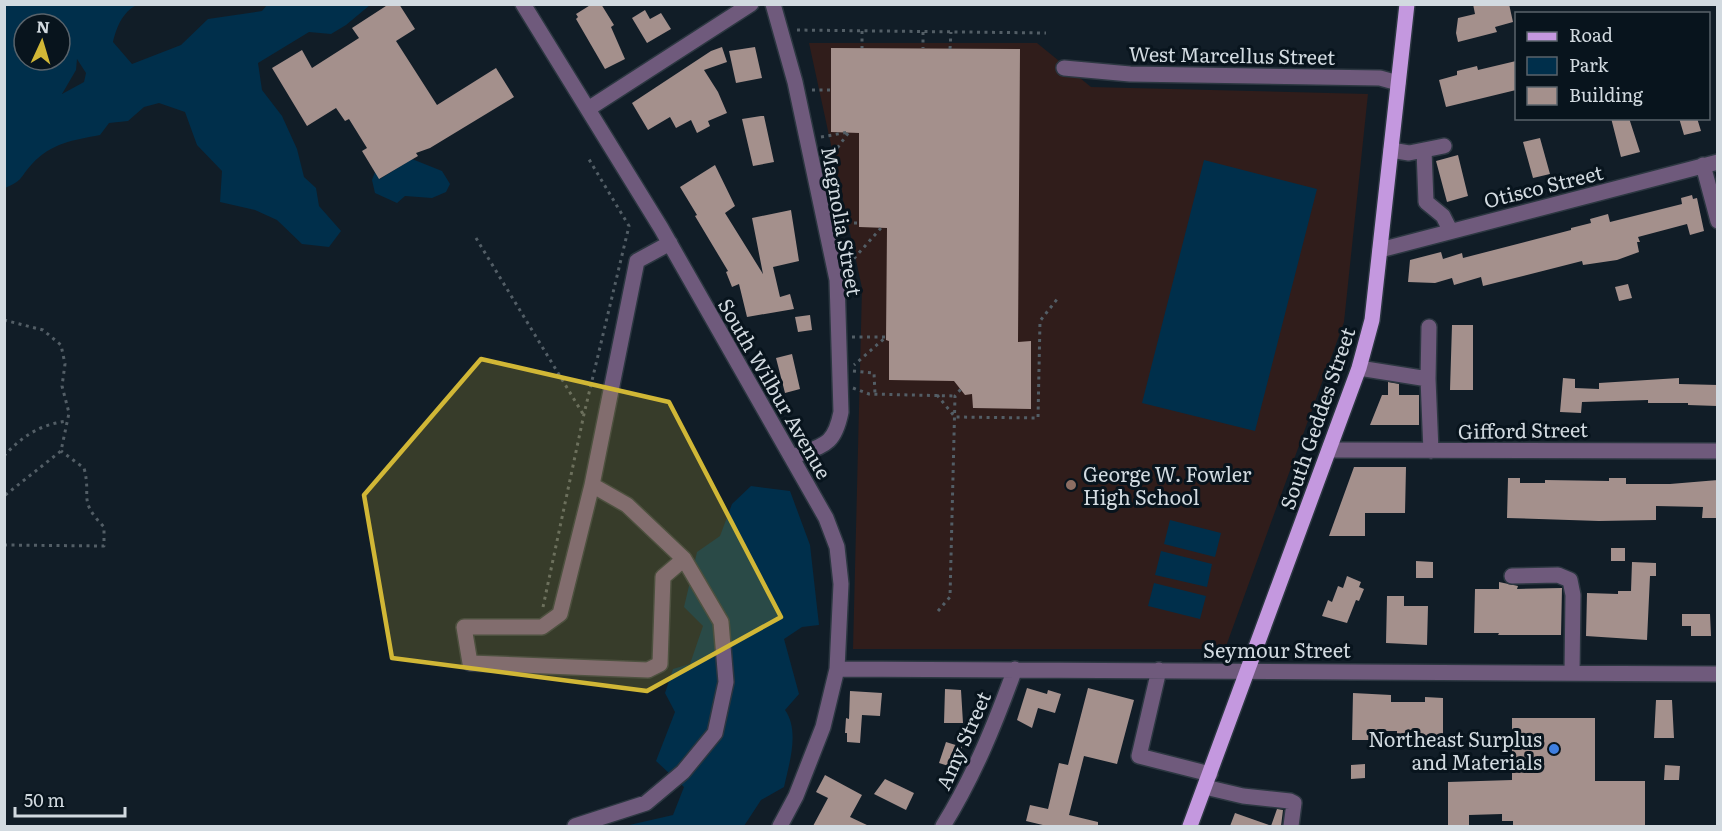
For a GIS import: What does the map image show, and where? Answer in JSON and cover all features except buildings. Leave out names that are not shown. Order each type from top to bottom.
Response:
[{"type":"main road","name":"South Geddes Street","points":[[1193,820],[1359,368],[1372,320],[1407,4]]},
{"type":"street","name":"South Wilbur Avenue","points":[[523,4],[670,243],[826,518],[837,547],[842,584],[837,669],[823,727],[796,796],[780,826]]},
{"type":"street","name":"Magnolia Street","points":[[773,4],[795,82],[837,280],[841,412],[837,432],[827,443],[792,458]]},
{"type":"street","points":[[588,109],[745,6]]},
{"type":"street","name":"West Marcellus Street","points":[[1064,68],[1130,74],[1380,78],[1398,83]]},
{"type":"street","points":[[1390,150],[1409,153],[1444,146]]},
{"type":"street","points":[[1424,150],[1426,202],[1443,216],[1450,230]]},
{"type":"street","points":[[1711,164],[1718,221]]},
{"type":"street","name":"Otisco Street","points":[[1380,250],[1711,164]]},
{"type":"street","points":[[670,243],[638,261],[592,485],[560,614],[542,627],[464,627],[470,663],[648,670],[660,664],[663,577],[684,559]]},
{"type":"street","points":[[1430,327],[1428,379],[1431,451]]},
{"type":"street","points":[[1359,368],[1428,379]]},
{"type":"street","name":"Gifford Street","points":[[1329,450],[1718,451]]},
{"type":"street","points":[[575,826],[646,803],[683,772],[715,733],[726,682],[721,622],[684,559],[627,505],[592,485]]},
{"type":"street","points":[[1512,576],[1558,575],[1570,580],[1573,586],[1572,673]]},
{"type":"street","name":"Seymour Street","points":[[837,669],[1718,674]]},
{"type":"street","name":"Amy Street","points":[[943,826],[967,788],[996,723],[1015,669]]},
{"type":"street","points":[[1159,670],[1139,756],[1208,780],[1243,796],[1290,801],[1294,803],[1291,826]]},
{"type":"street","points":[[1184,826],[1193,820]]},
{"type":"path","points":[[797,30],[1046,33]]},
{"type":"path","points":[[862,31],[862,48]]},
{"type":"path","points":[[923,32],[923,48]]},
{"type":"path","points":[[950,49],[951,32]]},
{"type":"path","points":[[812,90],[831,90]]},
{"type":"path","points":[[821,137],[849,132],[826,162]]},
{"type":"path","points":[[537,614],[544,607],[584,414],[629,226],[587,156]]},
{"type":"path","points":[[839,223],[859,223]]},
{"type":"path","points":[[848,265],[881,228]]},
{"type":"path","points":[[476,238],[584,414]]},
{"type":"path","points":[[955,417],[1038,418],[1040,321],[1058,298]]},
{"type":"path","points":[[4,320],[43,330],[61,345],[65,364],[62,386],[69,407],[61,451],[4,496]]},
{"type":"path","points":[[852,337],[886,337],[851,369],[874,373],[874,394]]},
{"type":"path","points":[[851,388],[874,394],[955,396]]},
{"type":"path","points":[[938,610],[950,597],[955,396],[961,389]]},
{"type":"path","points":[[937,395],[955,417]]},
{"type":"path","points":[[4,456],[30,433],[45,425],[68,421]]},
{"type":"path","points":[[4,545],[104,546],[104,526],[88,511],[84,468],[61,451]]},
{"type":"highlighted area","points":[[481,359],[669,402],[781,617],[647,691],[392,658],[364,495]]},
{"type":"shaded area","name":"George W. Fowler High School","points":[[809,43],[1037,43],[1091,87],[1368,94],[1344,322],[1225,649],[853,649],[862,288]]},
{"type":"green space","points":[[4,5],[137,5],[121,20],[113,42],[132,64],[181,45],[208,19],[262,11],[267,5],[370,5],[331,34],[309,32],[258,63],[262,90],[282,116],[297,149],[304,177],[316,188],[319,206],[341,231],[329,247],[302,244],[277,220],[255,210],[220,202],[222,171],[197,145],[185,112],[159,103],[144,107],[128,121],[109,123],[100,135],[63,144],[47,151],[18,181],[5,188]],"holes":[[[77,59],[86,73],[84,82],[62,94],[76,70]]]},
{"type":"green space","points":[[412,159],[442,171],[450,184],[446,192],[432,198],[405,196],[397,203],[375,193],[372,180],[375,172],[380,179]]},
{"type":"green space","points":[[1204,160],[1317,189],[1255,431],[1142,403]]},
{"type":"green space","points":[[751,486],[790,491],[810,545],[819,625],[802,627],[784,639],[799,694],[785,710],[793,738],[784,787],[761,800],[744,826],[625,826],[673,815],[684,787],[656,761],[675,712],[665,693],[673,669],[690,664],[703,626],[684,607],[697,552],[720,536],[732,504]]},
{"type":"green space","points":[[1170,520],[1221,533],[1215,557],[1164,544]]},
{"type":"green space","points":[[1161,551],[1212,564],[1207,587],[1155,575]]},
{"type":"green space","points":[[1154,583],[1206,596],[1200,619],[1148,606]]},
{"type":"place","name":"George W. Fowler High School","points":[[1071,485]]},
{"type":"place","name":"Northeast Surplus and Materials","points":[[1554,749]]}]
